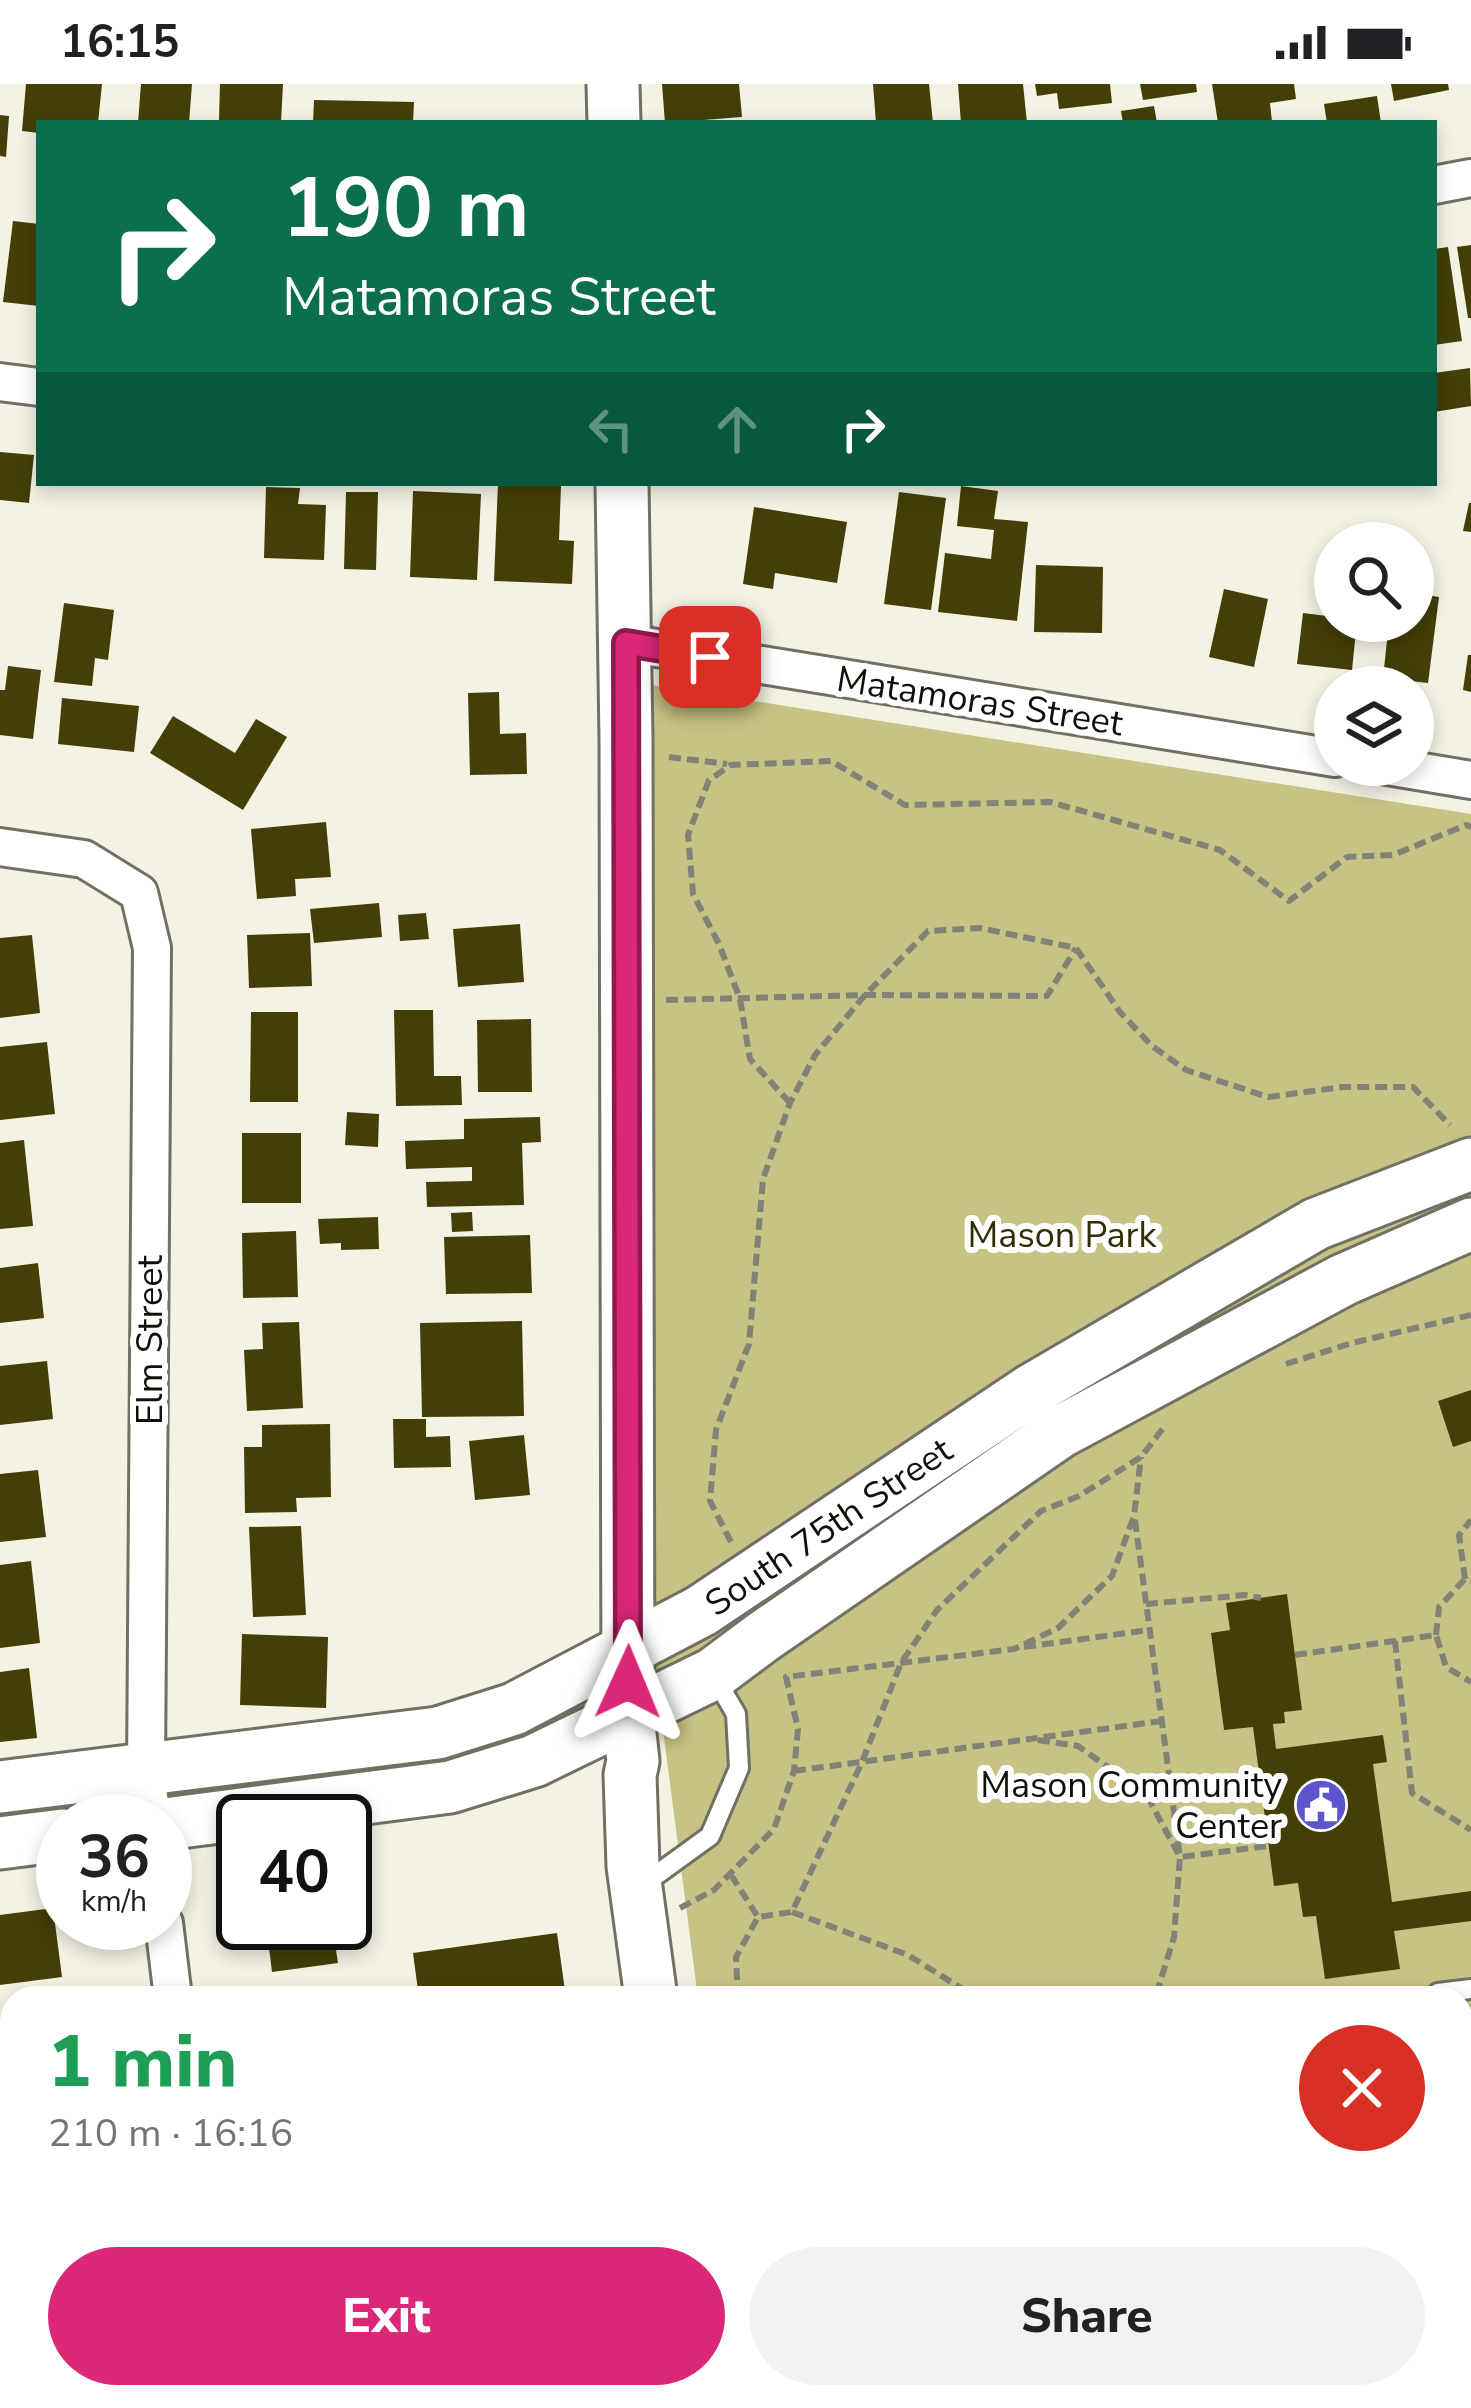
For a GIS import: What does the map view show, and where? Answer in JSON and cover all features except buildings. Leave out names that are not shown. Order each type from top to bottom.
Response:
[{"type":"main road","points":[[613,84],[614,120]]},
{"type":"main road","points":[[622,486],[628,1716],[639,1909],[649,1986]]},
{"type":"main road","name":"South 75th Street","points":[[0,1787],[438,1733],[514,1709],[701,1612],[1033,1388],[1316,1224],[1471,1165]]},
{"type":"main road","points":[[1316,1224],[1343,1280]]},
{"type":"main road","name":"South 75th Street","points":[[192,1820],[450,1787],[534,1761],[713,1674],[1060,1432],[1343,1280],[1471,1224]]},
{"type":"main road","points":[[0,1843],[36,1838]]},
{"type":"street","points":[[1437,184],[1471,178]]},
{"type":"street","points":[[0,382],[36,387]]},
{"type":"street","name":"Matamoras Street","points":[[626,643],[1314,755]]},
{"type":"street","points":[[1434,773],[1471,779]]},
{"type":"street","name":"Elm Street","points":[[0,847],[84,859],[139,892],[152,948],[149,1794]]},
{"type":"street","points":[[167,1950],[172,1986]]},
{"type":"lane","points":[[639,1909],[710,1836],[740,1768],[736,1714],[713,1674]]},
{"type":"path","points":[[626,739],[661,756],[731,765],[831,761],[905,805],[1049,802],[1220,850],[1289,901],[1346,856],[1394,855],[1471,827]]},
{"type":"path","points":[[731,765],[709,781],[688,835],[693,894],[740,999],[749,1059],[790,1103]]},
{"type":"path","points":[[746,1583],[710,1501],[716,1430],[749,1343],[763,1179],[790,1103],[815,1055],[865,995],[928,932],[980,928],[1076,948],[1120,1012],[1152,1046],[1186,1070],[1268,1096],[1343,1087],[1413,1088],[1463,1138],[1471,1165]]},
{"type":"path","points":[[627,999],[1047,996],[1076,948]]},
{"type":"path","points":[[1274,1367],[1471,1315]]},
{"type":"path","points":[[792,1912],[862,1762],[901,1663],[937,1610],[1041,1511],[1079,1496],[1141,1457],[1167,1424]]},
{"type":"path","points":[[1014,1648],[1058,1628],[1112,1576],[1134,1516],[1141,1457]]},
{"type":"path","points":[[1134,1516],[1180,1857],[1174,1937],[1159,1986]]},
{"type":"path","points":[[1471,1520],[1459,1535],[1468,1580],[1439,1607],[1436,1635],[1446,1667],[1471,1682]]},
{"type":"path","points":[[1146,1604],[1245,1595],[1261,1598]]},
{"type":"path","points":[[639,1909],[714,1889],[774,1829],[794,1771],[798,1729],[786,1677],[1149,1630]]},
{"type":"path","points":[[1295,1655],[1436,1635]]},
{"type":"path","points":[[1394,1641],[1412,1793],[1471,1829]]},
{"type":"path","points":[[794,1771],[1162,1721]]},
{"type":"path","points":[[1030,1739],[1078,1746],[1146,1794],[1180,1857]]},
{"type":"path","points":[[1180,1857],[1269,1846]]},
{"type":"path","points":[[730,1875],[758,1918]]},
{"type":"path","points":[[758,1918],[792,1912],[908,1955],[958,1986]]},
{"type":"path","points":[[737,1986],[736,1957],[758,1918]]},
{"type":"green space","name":"Mason Park","points":[[652,685],[1471,814],[1471,1986],[696,1986],[653,1653]]},
{"type":"place","name":"Mason Community Center","points":[[1321,1805]]},
{"type":"route","points":[[628,1682],[626,643],[710,657]]}]
